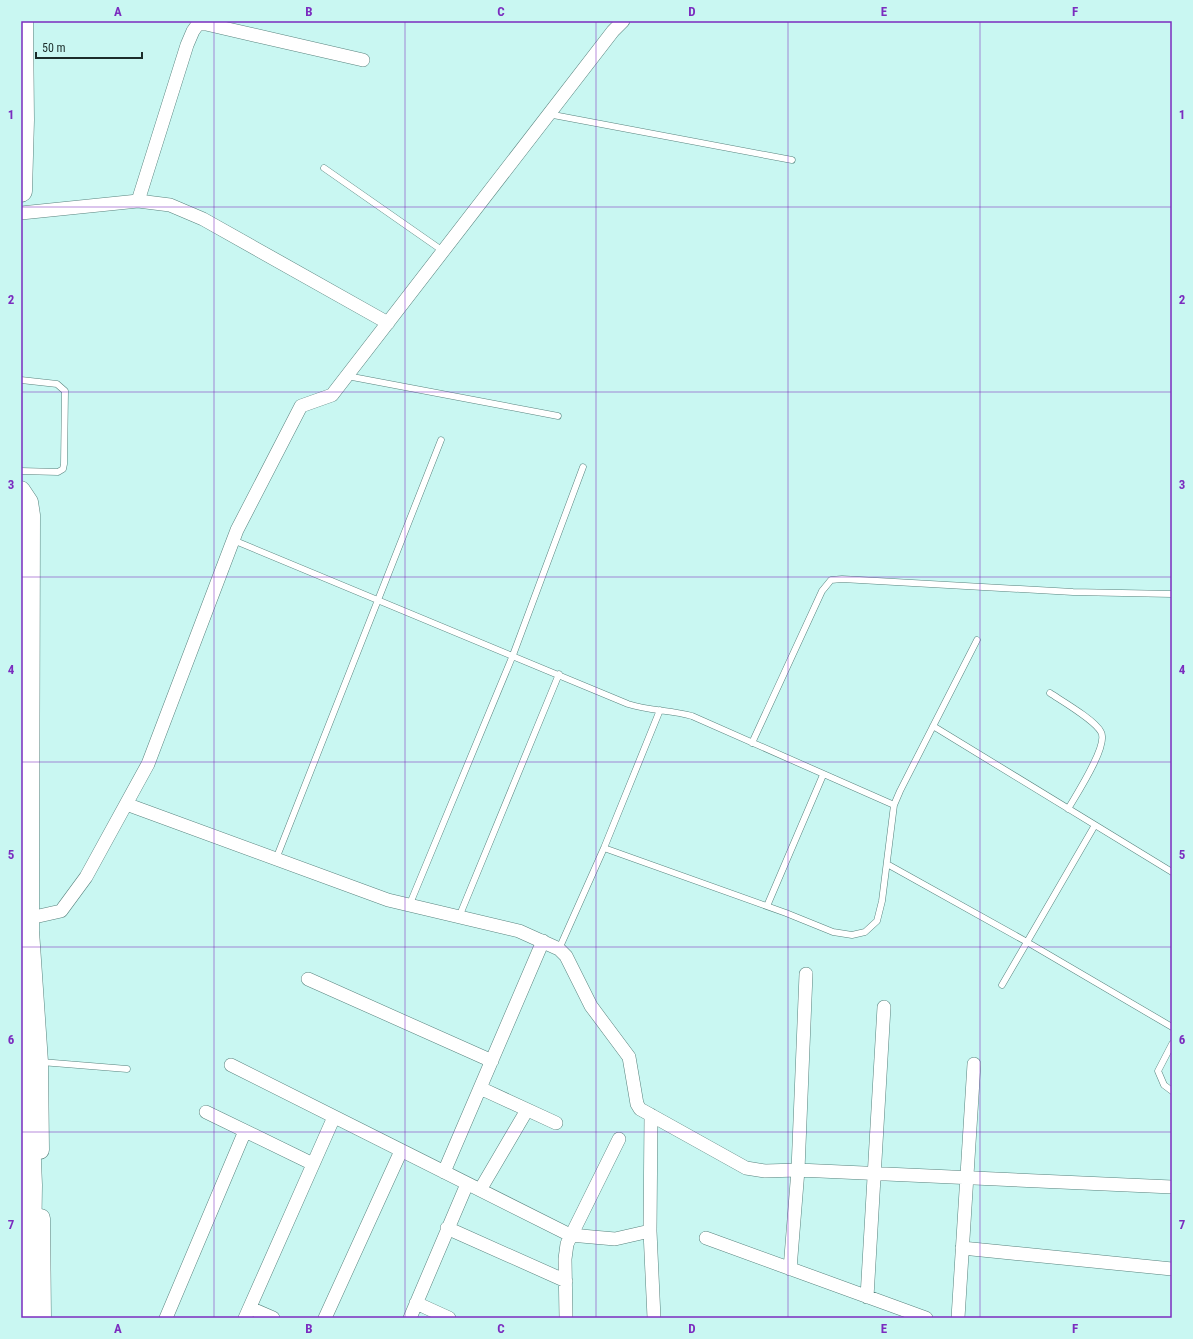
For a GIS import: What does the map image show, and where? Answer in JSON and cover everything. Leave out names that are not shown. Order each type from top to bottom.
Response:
[{"type":"highway","points":[[21,191],[23,120],[22,21]]},
{"type":"highway","points":[[21,944],[32,1061],[32,1185],[29,1318]]},
{"type":"street","points":[[26,919],[61,911],[86,877],[148,764],[233,540],[301,406],[332,395],[548,114],[613,31],[623,21]]},
{"type":"street","points":[[138,201],[187,45],[193,31],[199,23],[363,60]]},
{"type":"street","points":[[21,213],[138,201],[170,205],[203,219],[388,323]]},
{"type":"street","points":[[21,490],[29,502],[31,515],[26,919],[42,1318]]},
{"type":"street","points":[[126,804],[388,900],[519,931],[559,949],[566,956],[591,1006],[629,1057],[637,1104],[640,1109],[746,1168],[760,1170],[798,1170],[1172,1187]]},
{"type":"street","points":[[444,1172],[543,942]]},
{"type":"street","points":[[790,1269],[798,1170],[806,974]]},
{"type":"street","points":[[308,979],[492,1061]]},
{"type":"street","points":[[868,1297],[876,1174],[884,1007]]},
{"type":"street","points":[[231,1064],[466,1184],[570,1235],[616,1239],[650,1231]]},
{"type":"street","points":[[958,1318],[974,1064]]},
{"type":"street","points":[[480,1088],[556,1123]]},
{"type":"street","points":[[480,1190],[528,1110]]},
{"type":"street","points":[[206,1112],[313,1164]]},
{"type":"street","points":[[651,1115],[650,1231],[654,1318]]},
{"type":"street","points":[[273,1318],[248,1313],[334,1117]]},
{"type":"street","points":[[166,1318],[245,1131]]},
{"type":"street","points":[[566,1318],[566,1251],[570,1235],[619,1139]]},
{"type":"street","points":[[325,1318],[401,1151]]},
{"type":"street","points":[[410,1318],[466,1184]]},
{"type":"street","points":[[447,1228],[566,1281]]},
{"type":"street","points":[[706,1238],[926,1318]]},
{"type":"street","points":[[962,1248],[1172,1269]]},
{"type":"street","points":[[416,1303],[449,1318]]},
{"type":"lane","points":[[548,114],[792,160]]},
{"type":"lane","points":[[324,168],[443,251]]},
{"type":"lane","points":[[347,376],[558,416]]},
{"type":"lane","points":[[21,380],[57,384],[65,390],[63,469],[58,472],[21,471]]},
{"type":"lane","points":[[276,859],[441,440]]},
{"type":"lane","points":[[409,906],[513,654],[583,467]]},
{"type":"lane","points":[[233,540],[377,600],[513,654],[628,704],[692,716],[894,805]]},
{"type":"lane","points":[[752,743],[822,591],[831,580],[842,579],[1073,592],[1172,594]]},
{"type":"lane","points":[[604,848],[767,906],[834,932],[852,935],[865,932],[877,921],[882,901],[894,805],[977,640]]},
{"type":"lane","points":[[459,917],[559,674]]},
{"type":"lane","points":[[1050,693],[1095,724],[1102,732],[1102,742],[1099,753],[1068,809]]},
{"type":"lane","points":[[559,949],[604,848],[660,710]]},
{"type":"lane","points":[[933,726],[1172,872]]},
{"type":"lane","points":[[767,906],[823,775]]},
{"type":"lane","points":[[1002,985],[1095,825]]},
{"type":"lane","points":[[887,864],[1027,942],[1172,1027]]},
{"type":"lane","points":[[1172,1044],[1158,1071],[1164,1085],[1172,1091]]},
{"type":"lane","points":[[32,1061],[128,1069]]}]
